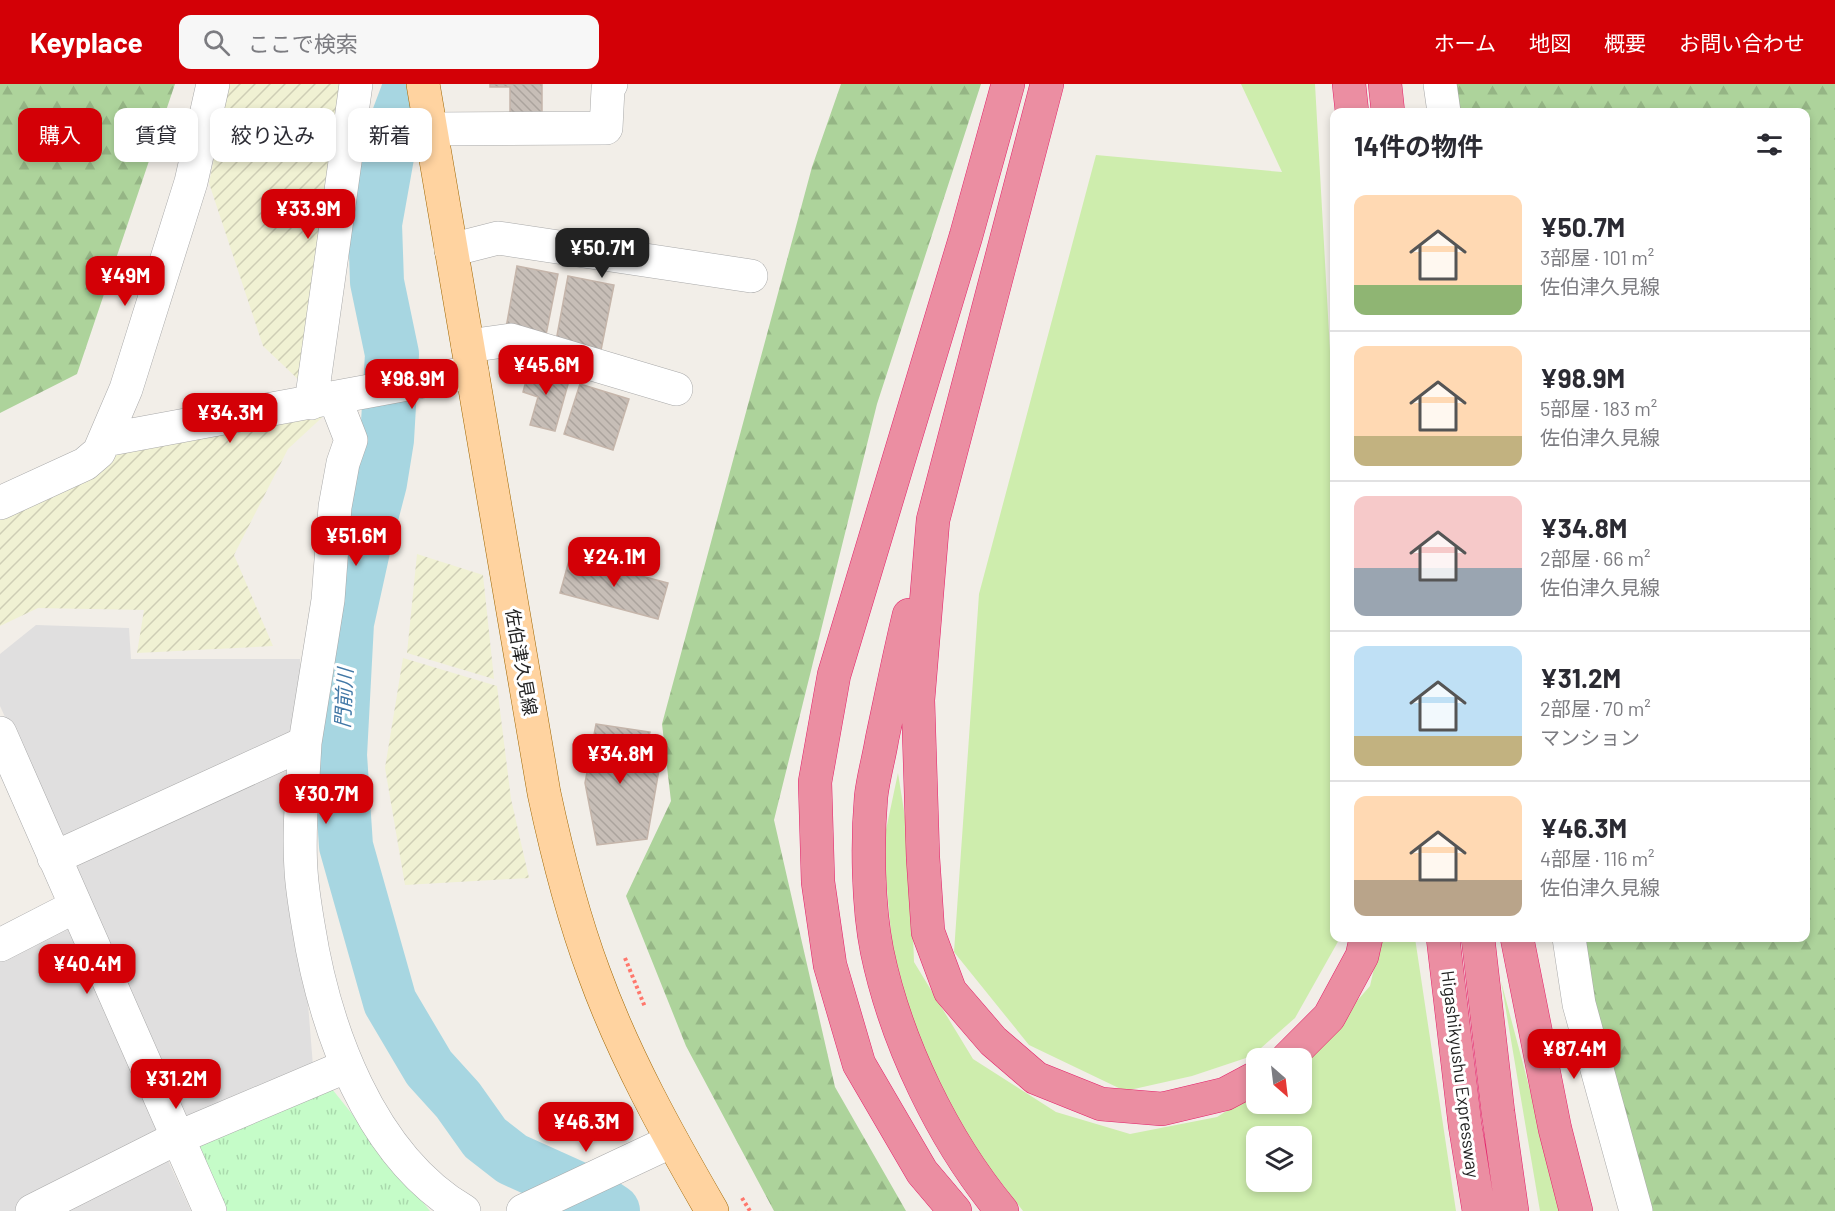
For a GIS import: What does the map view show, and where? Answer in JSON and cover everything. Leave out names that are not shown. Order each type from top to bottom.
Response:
[{"type":"highway","points":[[926,1211],[897,1158],[859,1064],[830,965],[818,882],[815,782],[834,675],[962,248],[1008,84]]},
{"type":"highway","points":[[1002,1211],[978,1182],[936,1109],[898,1029],[877,950],[869,877],[871,796],[898,661],[1047,84]]},
{"type":"highway","points":[[1342,84],[1343,108]]},
{"type":"highway","points":[[1349,84],[1352,108]]},
{"type":"highway","points":[[1385,84],[1388,108]]},
{"type":"highway","points":[[933,520],[918,700],[923,858],[928,932],[950,991],[993,1041],[1036,1078],[1101,1104],[1162,1109],[1225,1094],[1246,1083]]},
{"type":"highway","points":[[1298,1048],[1329,1017],[1362,956],[1365,942]]},
{"type":"highway","name":"Higashikyushu Expressway","points":[[1443,942],[1465,1125],[1479,1211]]},
{"type":"highway","name":"Higashikyushu Expressway","points":[[1478,942],[1512,1211]]},
{"type":"highway","points":[[1518,942],[1555,1129],[1576,1211]]},
{"type":"highway","points":[[859,1064],[922,1172],[955,1211]]},
{"type":"main road","name":"佐伯津久見線","points":[[423,84],[544,792],[561,872],[594,974],[625,1046],[671,1142],[712,1211]]},
{"type":"street","points":[[0,503],[85,464],[99,452],[126,389],[191,182],[213,84]]},
{"type":"street","points":[[356,84],[330,399],[351,440],[343,463],[335,507],[328,600],[305,743],[300,832],[302,881],[313,957],[327,1010],[347,1066],[374,1114],[402,1156],[422,1179],[464,1211]]},
{"type":"street","points":[[433,139],[606,128],[608,89],[611,84]]},
{"type":"street","points":[[1440,84],[1443,108]]},
{"type":"street","points":[[452,250],[498,238],[751,276]]},
{"type":"street","points":[[105,440],[330,399],[470,364],[511,340],[676,389]]},
{"type":"street","points":[[0,733],[210,1211]]},
{"type":"street","points":[[54,858],[305,743]]},
{"type":"street","points":[[0,945],[76,906]]},
{"type":"street","points":[[1570,942],[1579,1004],[1636,1211]]},
{"type":"street","points":[[32,1211],[177,1138],[347,1066]]},
{"type":"street","points":[[523,1211],[671,1142]]},
{"type":"path","points":[[624,954],[645,1008]]},
{"type":"path","points":[[739,1191],[750,1211]]},
{"type":"shaded area","points":[[36,625],[129,628],[131,659],[300,659],[302,727],[290,779],[313,1066],[156,1134],[191,1211],[0,1211],[0,959],[93,912],[0,706],[0,654]]},
{"type":"green space","points":[[0,84],[175,84],[167,108],[114,108],[114,162],[149,162],[77,374],[0,413]]},
{"type":"green space","points":[[229,84],[349,84],[302,383],[263,346],[209,183],[213,162],[336,162],[336,108],[224,108]]},
{"type":"green space","points":[[841,84],[981,84],[877,404],[774,820],[835,1087],[906,1211],[774,1211],[686,1046],[626,896],[671,801],[662,724],[812,167]]},
{"type":"green space","points":[[1241,84],[1315,84],[1330,351],[1330,942],[1338,942],[1295,1018],[1261,1048],[1246,1048],[1246,1058],[1192,1076],[1125,1091],[1029,1045],[954,952],[979,594],[1096,155],[1282,172]]},
{"type":"green space","points":[[1447,84],[1835,84],[1835,1211],[1649,1211],[1568,942],[1810,942],[1810,108],[1450,108]]},
{"type":"green space","points":[[330,410],[288,449],[234,555],[273,646],[137,653],[144,610],[38,608],[0,626],[0,517],[122,447]]},
{"type":"green space","points":[[417,554],[483,575],[494,679],[407,653]]},
{"type":"green space","points":[[403,658],[497,686],[511,799],[529,878],[405,885],[385,768]]},
{"type":"green space","points":[[898,773],[910,849],[914,962],[973,1059],[1056,1112],[1130,1134],[1217,1117],[1246,1099],[1246,1114],[1312,1114],[1312,1053],[1370,986],[1380,942],[1416,942],[1456,1211],[1023,1211],[951,1118],[909,1011],[892,944],[883,844]]},
{"type":"green space","points":[[1501,981],[1562,1211],[1540,1211]]},
{"type":"green space","points":[[328,1084],[430,1211],[222,1211],[191,1144]]},
{"type":"building","points":[[490,84],[542,84],[542,118],[510,118],[510,87],[490,87]]},
{"type":"building","points":[[517,266],[558,274],[546,335],[506,328]]},
{"type":"building","points":[[568,276],[614,285],[601,350],[556,341]]},
{"type":"building","points":[[530,366],[570,377],[555,431],[530,425],[538,397],[523,392]]},
{"type":"building","points":[[580,384],[629,399],[613,450],[564,434]]},
{"type":"building","points":[[570,557],[668,583],[658,619],[560,593]]},
{"type":"building","points":[[596,724],[650,732],[642,762],[660,764],[647,839],[597,845],[585,783]]},
{"type":"waterway","name":"門前川","points":[[411,84],[390,140],[375,224],[377,282],[392,354],[387,440],[380,483],[347,623],[340,755],[346,846],[390,1002],[429,1068],[458,1100],[485,1138],[512,1159],[583,1191],[613,1211]]}]
